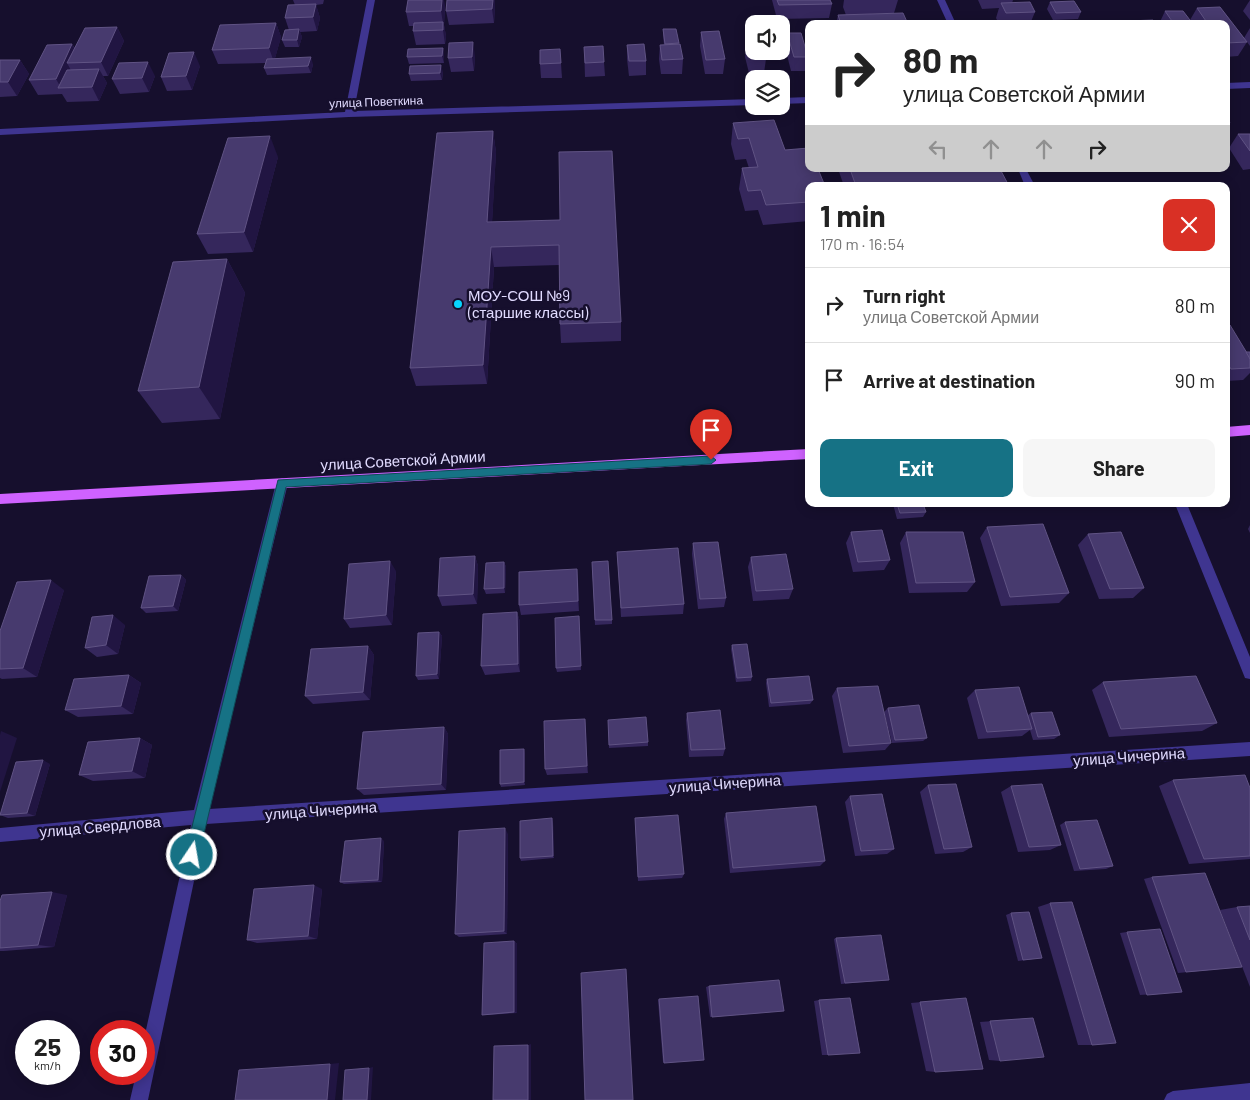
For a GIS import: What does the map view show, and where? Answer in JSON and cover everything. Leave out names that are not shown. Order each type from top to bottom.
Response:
[{"type":"main road","points":[[1230,432],[1250,430]]},
{"type":"main road","name":"улица Советской Армии","points":[[0,499],[805,454]]},
{"type":"street","points":[[349,114],[371,0]]},
{"type":"street","points":[[941,0],[950,20]]},
{"type":"street","points":[[1230,86],[1250,85]]},
{"type":"street","points":[[790,101],[805,100]]},
{"type":"street","name":"улица Поветкина","points":[[0,132],[349,114],[745,102]]},
{"type":"street","points":[[139,1100],[200,818],[282,483]]},
{"type":"street","points":[[1182,507],[1250,673]]},
{"type":"street","name":"улица Чичерина","points":[[200,818],[1250,748]]},
{"type":"street","name":"улица Свердлова","points":[[0,835],[200,818]]},
{"type":"street","points":[[1173,1100],[1250,1092]]},
{"type":"building","points":[[408,0],[442,0],[441,11],[406,12]]},
{"type":"building","points":[[447,0],[493,0],[492,9],[446,11]]},
{"type":"building","points":[[777,0],[830,0],[832,4],[779,5]]},
{"type":"building","points":[[1074,1],[1081,12],[1056,13],[1050,2]]},
{"type":"building","points":[[1030,2],[1035,12],[1006,13],[1001,3]]},
{"type":"building","points":[[316,4],[313,17],[285,18],[288,5]]},
{"type":"building","points":[[1220,7],[1247,42],[1230,43],[1230,20],[1205,20],[1197,8]]},
{"type":"building","points":[[1165,11],[1183,11],[1190,20],[1171,20]]},
{"type":"building","points":[[903,13],[906,20],[840,20],[838,15]]},
{"type":"building","points":[[443,22],[443,30],[413,31],[414,23]]},
{"type":"building","points":[[276,23],[269,48],[212,50],[220,25]]},
{"type":"building","points":[[117,27],[101,62],[67,63],[85,28]]},
{"type":"building","points":[[299,29],[297,40],[282,40],[285,30]]},
{"type":"building","points":[[663,29],[676,29],[679,43],[665,44]]},
{"type":"building","points":[[719,31],[725,59],[706,60],[701,32]]},
{"type":"building","points":[[790,33],[801,33],[805,47],[805,57],[794,57],[790,43]]},
{"type":"building","points":[[473,42],[472,57],[448,58],[449,43]]},
{"type":"building","points":[[72,44],[56,79],[29,80],[47,45]]},
{"type":"building","points":[[644,44],[646,61],[629,61],[627,45]]},
{"type":"building","points":[[680,44],[683,59],[662,60],[660,45]]},
{"type":"building","points":[[603,46],[604,62],[585,63],[584,47]]},
{"type":"building","points":[[443,48],[442,56],[407,57],[408,49]]},
{"type":"building","points":[[560,49],[561,63],[540,64],[540,50]]},
{"type":"building","points":[[194,52],[186,76],[161,77],[169,53]]},
{"type":"building","points":[[311,57],[308,66],[264,68],[267,59]]},
{"type":"building","points":[[0,60],[20,60],[8,82],[0,82]]},
{"type":"building","points":[[148,62],[142,78],[112,79],[119,63]]},
{"type":"building","points":[[441,65],[440,73],[409,74],[410,66]]},
{"type":"building","points":[[99,69],[92,87],[58,88],[67,70]]},
{"type":"building","points":[[774,120],[785,150],[805,148],[805,172],[819,172],[823,182],[805,182],[805,202],[766,205],[761,190],[748,191],[742,168],[758,167],[749,138],[738,139],[733,123]]},
{"type":"building","name":"МОУ-СОШ №9 (старшие классы)","points":[[493,131],[487,222],[560,220],[559,152],[612,151],[621,322],[560,324],[559,245],[491,247],[483,365],[410,368],[437,133]]},
{"type":"building","points":[[1238,134],[1250,134],[1250,151]]},
{"type":"building","points":[[270,136],[244,232],[197,234],[228,138]]},
{"type":"building","points":[[851,172],[1002,172],[1007,182],[855,182]]},
{"type":"building","points":[[227,259],[199,387],[138,391],[173,262]]},
{"type":"building","points":[[1230,325],[1250,358],[1250,368],[1231,369]]},
{"type":"building","points":[[898,507],[924,507],[926,512],[900,513]]},
{"type":"building","points":[[1043,524],[1069,593],[1010,597],[987,527]]},
{"type":"building","points":[[882,530],[890,560],[858,562],[851,532]]},
{"type":"building","points":[[906,532],[963,532],[975,582],[916,583]]},
{"type":"building","points":[[1121,532],[1144,588],[1110,589],[1088,534]]},
{"type":"building","points":[[718,542],[726,598],[700,599],[693,543]]},
{"type":"building","points":[[678,548],[684,604],[621,608],[617,552]]},
{"type":"building","points":[[786,554],[793,589],[756,591],[751,557]]},
{"type":"building","points":[[475,556],[473,594],[438,596],[440,558]]},
{"type":"building","points":[[390,561],[386,615],[344,619],[349,564]]},
{"type":"building","points":[[608,561],[612,620],[595,620],[592,562]]},
{"type":"building","points":[[504,562],[504,588],[484,589],[486,563]]},
{"type":"building","points":[[577,569],[578,601],[519,605],[519,572]]},
{"type":"building","points":[[181,575],[173,606],[141,608],[149,576]]},
{"type":"building","points":[[51,580],[23,668],[0,669],[0,631],[17,582]]},
{"type":"building","points":[[517,612],[518,664],[481,666],[483,614]]},
{"type":"building","points":[[113,615],[106,645],[85,648],[92,617]]},
{"type":"building","points":[[579,616],[581,666],[556,668],[555,618]]},
{"type":"building","points":[[439,632],[437,674],[416,676],[418,633]]},
{"type":"building","points":[[747,644],[752,677],[737,678],[732,645]]},
{"type":"building","points":[[368,646],[363,692],[305,696],[311,649]]},
{"type":"building","points":[[129,675],[121,706],[65,710],[74,679]]},
{"type":"building","points":[[809,676],[813,700],[771,703],[767,679]]},
{"type":"building","points":[[1196,676],[1217,723],[1121,729],[1103,682]]},
{"type":"building","points":[[878,686],[891,743],[849,746],[837,688]]},
{"type":"building","points":[[1019,687],[1032,729],[987,732],[975,690]]},
{"type":"building","points":[[919,705],[927,738],[895,740],[888,708]]},
{"type":"building","points":[[720,710],[725,749],[691,750],[687,713]]},
{"type":"building","points":[[1052,712],[1060,735],[1038,737],[1031,713]]},
{"type":"building","points":[[646,717],[648,742],[609,745],[608,720]]},
{"type":"building","points":[[585,719],[587,766],[545,769],[544,721]]},
{"type":"building","points":[[444,727],[441,784],[357,789],[363,732]]},
{"type":"building","points":[[140,738],[132,771],[79,775],[88,742]]},
{"type":"building","points":[[524,749],[524,782],[500,784],[500,750]]},
{"type":"building","points":[[43,760],[27,813],[0,815],[16,762]]},
{"type":"building","points":[[1245,775],[1250,788],[1250,856],[1204,859],[1173,780]]},
{"type":"building","points":[[956,784],[972,847],[944,849],[928,785]]},
{"type":"building","points":[[1042,784],[1061,845],[1029,847],[1011,786]]},
{"type":"building","points":[[882,794],[894,849],[861,851],[850,796]]},
{"type":"building","points":[[816,806],[825,861],[733,868],[726,813]]},
{"type":"building","points":[[678,815],[684,874],[638,877],[635,818]]},
{"type":"building","points":[[552,818],[553,856],[520,858],[520,821]]},
{"type":"building","points":[[1097,820],[1113,866],[1080,869],[1065,822]]},
{"type":"building","points":[[505,828],[504,931],[455,934],[459,831]]},
{"type":"building","points":[[381,838],[378,880],[340,882],[345,841]]},
{"type":"building","points":[[1205,873],[1242,967],[1186,972],[1152,877]]},
{"type":"building","points":[[314,885],[308,936],[247,940],[254,889]]},
{"type":"building","points":[[52,892],[38,945],[0,948],[0,901],[2,895]]},
{"type":"building","points":[[1072,902],[1116,1043],[1092,1045],[1050,903]]},
{"type":"building","points":[[1250,906],[1250,940],[1237,907]]},
{"type":"building","points":[[1029,912],[1042,958],[1023,960],[1011,913]]},
{"type":"building","points":[[1160,929],[1182,992],[1147,995],[1127,932]]},
{"type":"building","points":[[881,935],[889,980],[845,983],[836,938]]},
{"type":"building","points":[[514,941],[514,1012],[482,1015],[484,943]]},
{"type":"building","points":[[626,969],[633,1100],[585,1100],[581,973]]},
{"type":"building","points":[[779,980],[784,1011],[712,1017],[709,986]]},
{"type":"building","points":[[698,996],[704,1060],[664,1063],[659,999]]},
{"type":"building","points":[[850,998],[860,1053],[828,1055],[819,1000]]},
{"type":"building","points":[[966,998],[983,1069],[935,1072],[920,1002]]},
{"type":"building","points":[[1033,1018],[1044,1057],[1000,1061],[990,1021]]},
{"type":"building","points":[[528,1045],[528,1100],[493,1100],[494,1046]]},
{"type":"building","points":[[330,1064],[327,1100],[235,1100],[239,1070]]},
{"type":"building","points":[[369,1068],[367,1100],[343,1100],[345,1070]]},
{"type":"place","name":"МОУ-СОШ №9 (старшие классы)","points":[[458,304]]},
{"type":"route","points":[[192,855],[204,799],[282,483],[711,460]]}]
